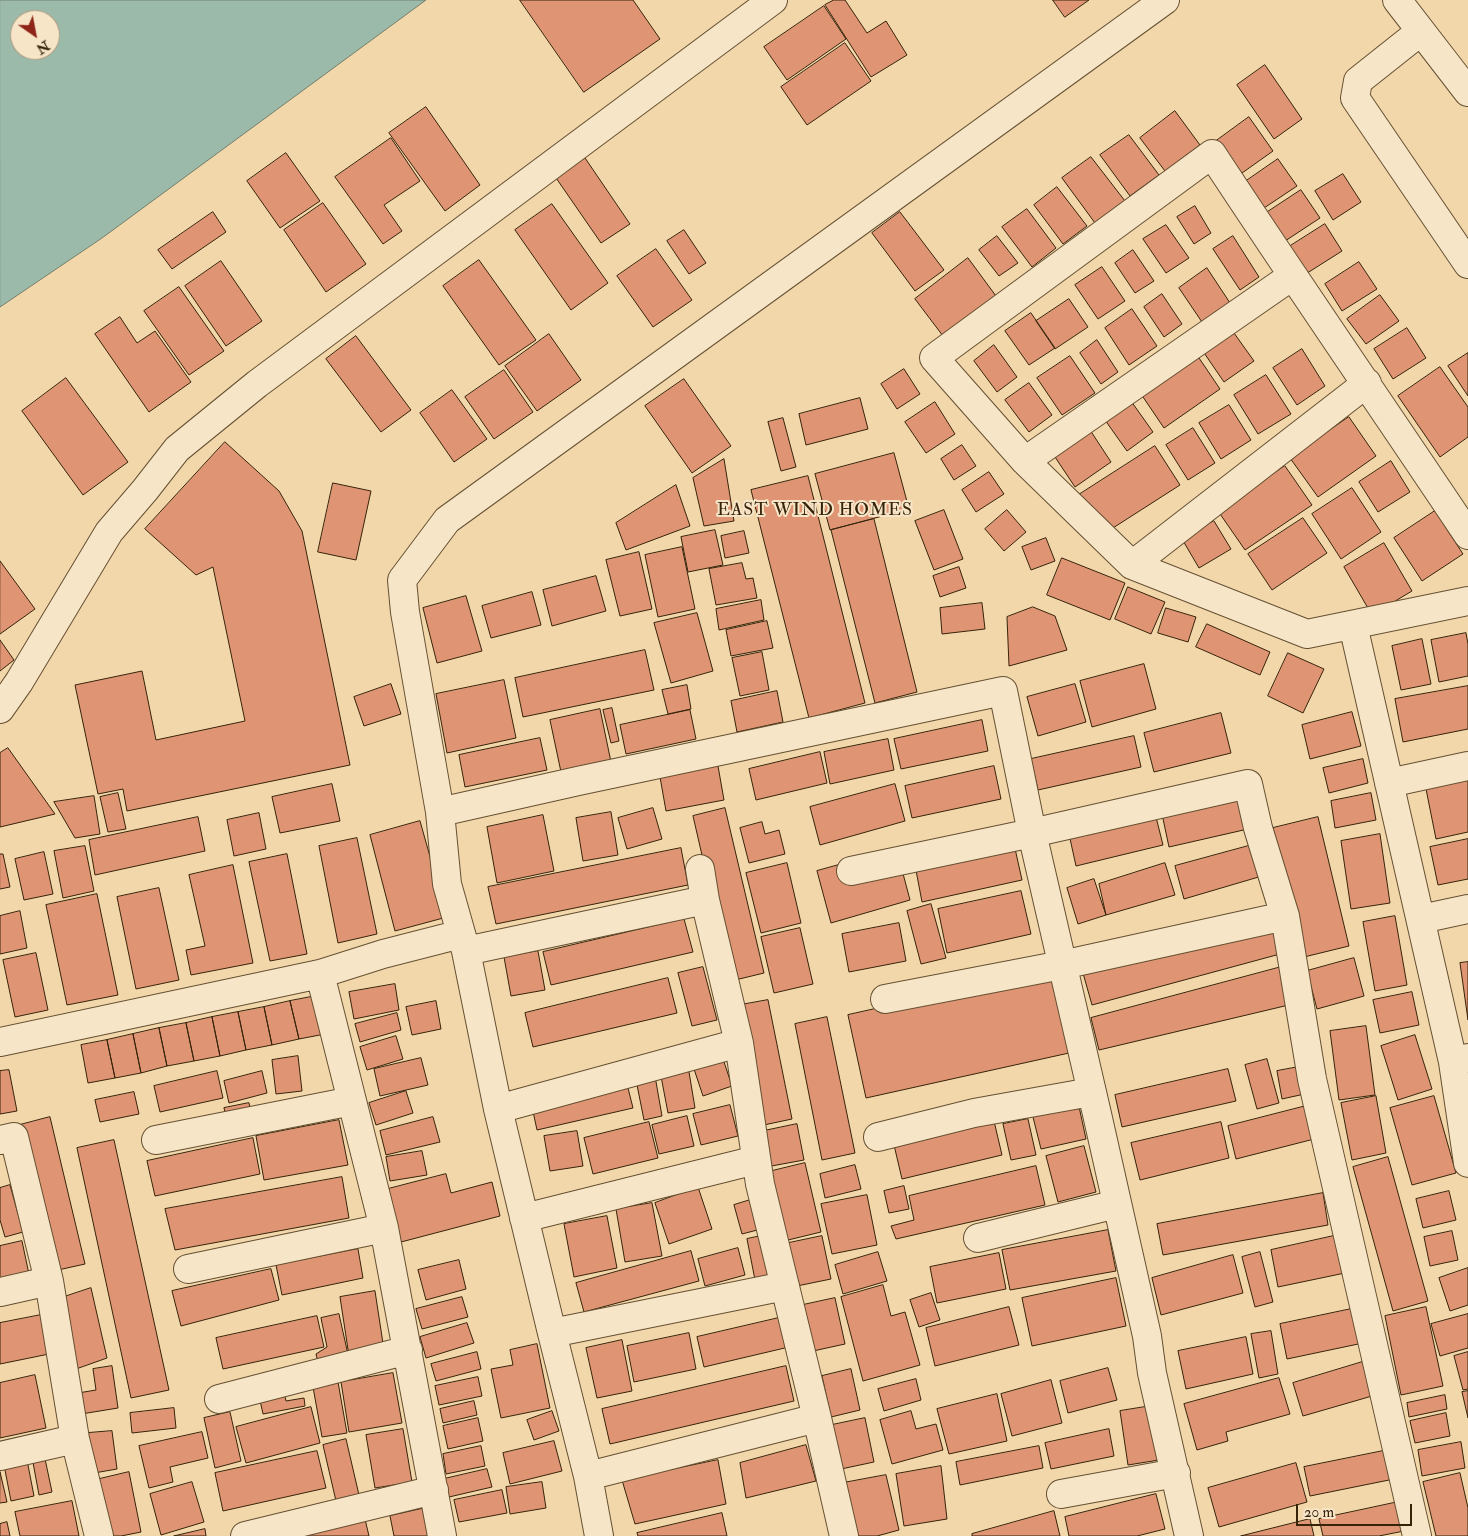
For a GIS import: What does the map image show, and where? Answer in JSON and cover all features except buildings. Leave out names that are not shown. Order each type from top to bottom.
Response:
[{"type":"street","points":[[0,709],[19,682],[109,532],[177,449],[257,384],[774,0]]},
{"type":"street","points":[[599,1536],[588,1476],[498,1109],[463,942],[447,884],[440,812],[405,612],[402,580],[447,520],[1165,0]]},
{"type":"street","points":[[1397,0],[1468,92]]},
{"type":"street","points":[[1421,31],[1358,82],[1355,98],[1468,264]]},
{"type":"street","points":[[1468,535],[1367,383],[1292,276],[1212,154],[934,358],[1025,461],[1132,565],[1307,634],[1468,601]]},
{"type":"street","points":[[1025,461],[1292,276]]},
{"type":"street","points":[[1132,565],[1367,383]]},
{"type":"street","points":[[1353,625],[1421,919],[1460,1060],[1468,1163]]},
{"type":"street","points":[[440,812],[1003,692],[1032,833],[1189,1536]]},
{"type":"street","points":[[1389,783],[1468,766]]},
{"type":"street","points":[[851,871],[1032,833],[1248,784],[1258,828],[1285,916],[1312,1079],[1417,1536]]},
{"type":"street","points":[[700,869],[705,900],[739,1043],[760,1184],[844,1536]]},
{"type":"street","points":[[0,1042],[320,974],[383,954],[705,900]]},
{"type":"street","points":[[1421,919],[1468,909]]},
{"type":"street","points":[[885,999],[1062,965],[1285,916]]},
{"type":"street","points":[[320,974],[384,1228],[442,1536]]},
{"type":"street","points":[[498,1109],[739,1043]]},
{"type":"street","points":[[878,1137],[974,1114],[1091,1092]]},
{"type":"street","points":[[156,1140],[352,1101]]},
{"type":"street","points":[[0,1140],[14,1137],[49,1281],[75,1439],[99,1536]]},
{"type":"street","points":[[524,1218],[756,1160]]},
{"type":"street","points":[[978,1238],[1116,1204]]},
{"type":"street","points":[[188,1269],[384,1228]]},
{"type":"street","points":[[0,1292],[49,1281]]},
{"type":"street","points":[[552,1333],[785,1286]]},
{"type":"street","points":[[220,1399],[408,1350]]},
{"type":"street","points":[[588,1476],[817,1418]]},
{"type":"street","points":[[0,1456],[75,1439]]},
{"type":"street","points":[[1061,1494],[1176,1473]]},
{"type":"street","points":[[245,1536],[434,1490]]},
{"type":"shaded area","points":[[0,0],[426,0],[102,238],[0,307]]},
{"type":"district","name":"EAST WIND HOMES","points":[[815,511]]}]
